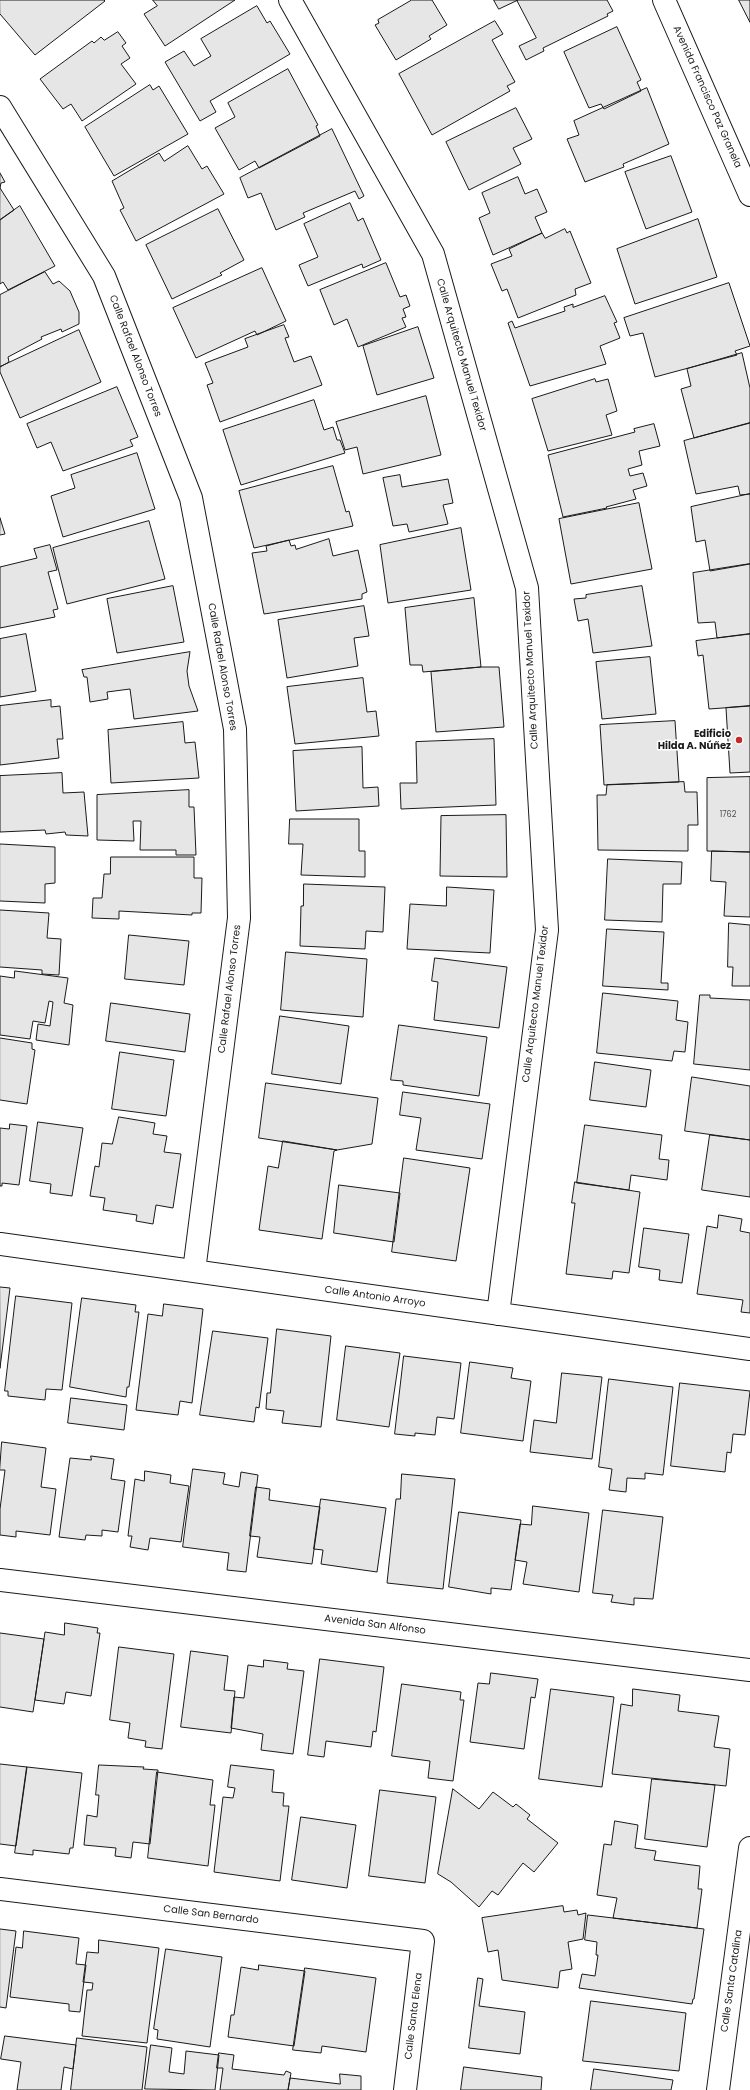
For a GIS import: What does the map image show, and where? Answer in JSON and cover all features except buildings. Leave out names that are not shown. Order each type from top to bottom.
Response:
[{"type":"street","name":"Calle Arquitecto Manuel Texidor","points":[[290,0],[433,254],[527,588],[547,930],[498,1314]]},
{"type":"street","name":"Avenida Francisco Paz Granela","points":[[664,0],[750,195]]},
{"type":"street","name":"Calle Rafael Alonso Torres","points":[[0,107],[104,276],[191,498],[235,730],[239,918],[194,1271]]},
{"type":"street","name":"Calle Antonio Arroyo","points":[[0,1244],[750,1349]]},
{"type":"street","name":"Avenida San Alfonso","points":[[0,1580],[750,1670]]},
{"type":"street","name":"Calle Santa Catalina","points":[[718,2090],[750,1848]]},
{"type":"street","name":"Calle San Bernardo","points":[[0,1889],[423,1942]]},
{"type":"street","name":"Calle Santa Elena","points":[[405,2090],[423,1942]]},
{"type":"place","name":"Edificio Hilda A. Núñez","points":[[739,740]]}]
